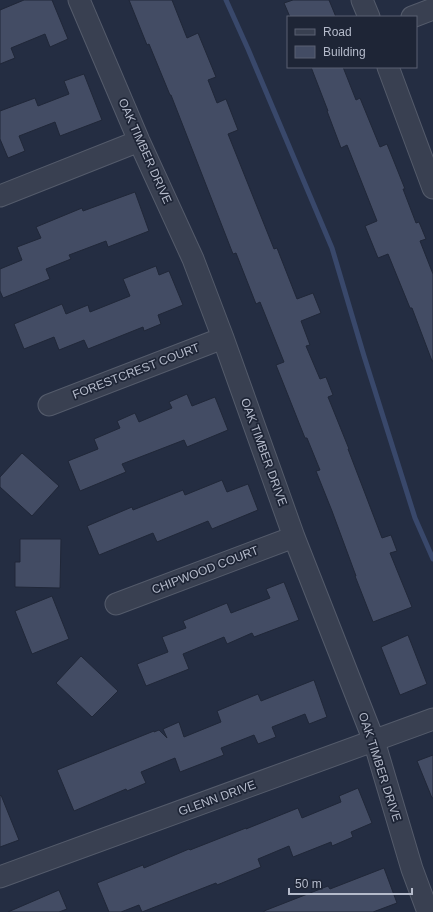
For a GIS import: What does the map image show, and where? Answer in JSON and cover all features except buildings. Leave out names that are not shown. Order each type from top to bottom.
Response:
[{"type":"street","name":"OAK TIMBER DRIVE","points":[[79,0],[139,141],[193,259],[223,338],[294,537],[374,741],[412,869],[428,912]]},
{"type":"street","points":[[362,0],[369,16]]},
{"type":"street","points":[[415,16],[433,9]]},
{"type":"street","points":[[388,68],[433,188]]},
{"type":"street","points":[[0,196],[139,141]]},
{"type":"street","name":"FORESTCREST COURT","points":[[49,405],[223,338]]},
{"type":"street","name":"CHIPWOOD COURT","points":[[116,604],[294,537]]},
{"type":"street","name":"GLENN DRIVE","points":[[0,877],[433,719]]},
{"type":"waterway","points":[[226,0],[332,248],[415,518],[433,559]]}]
